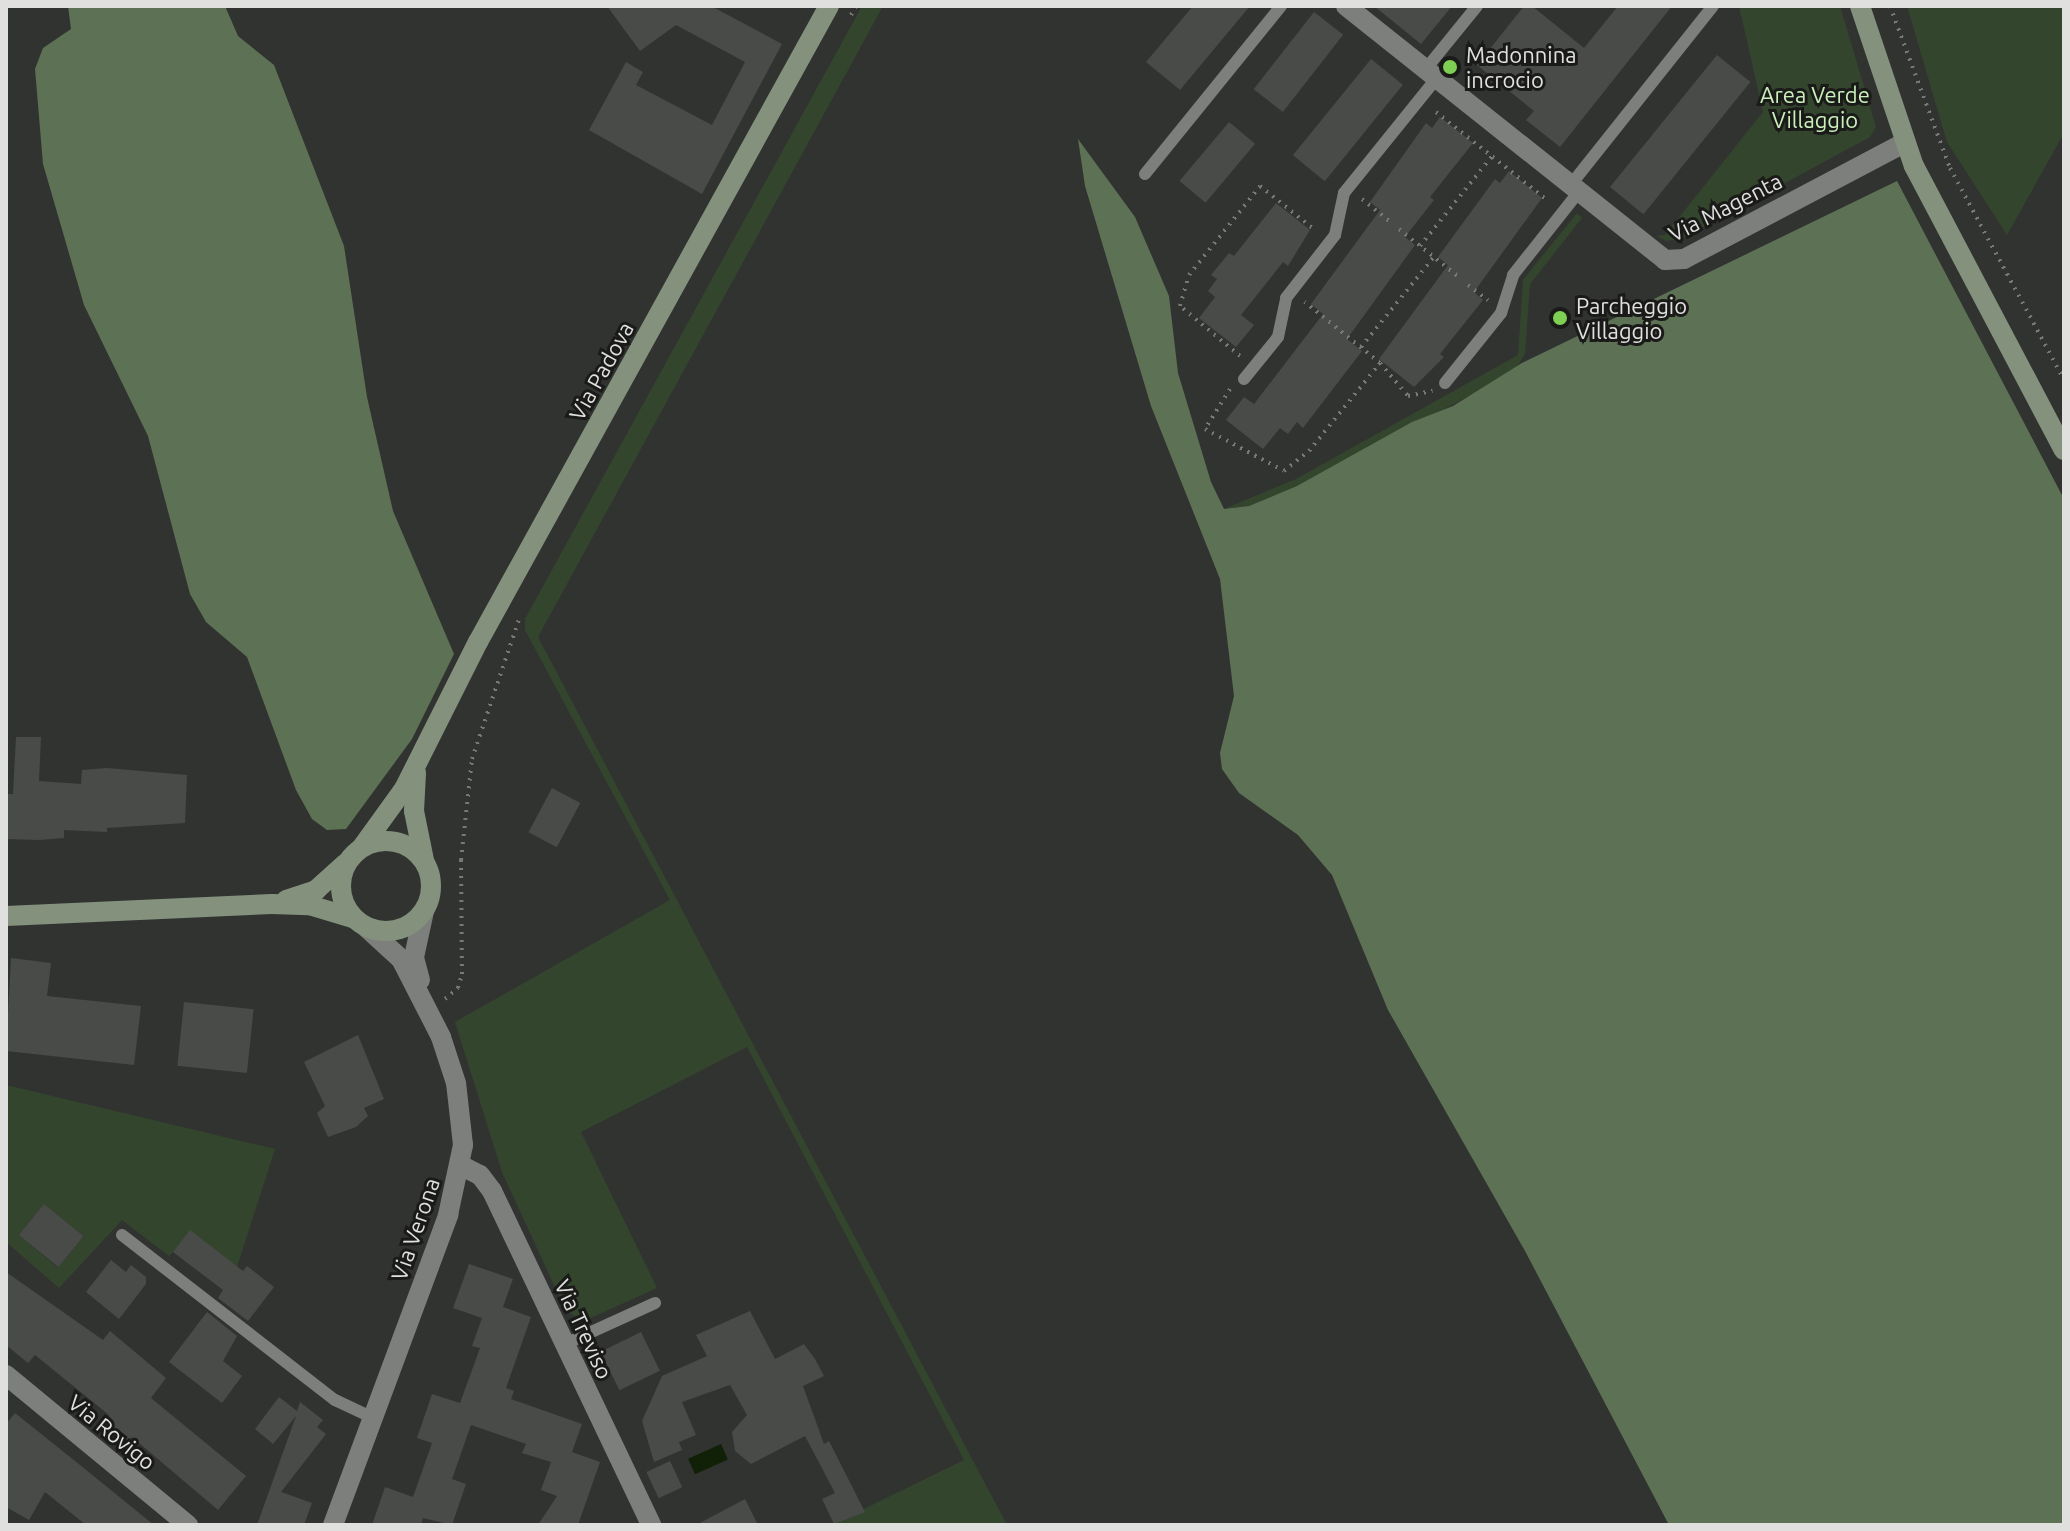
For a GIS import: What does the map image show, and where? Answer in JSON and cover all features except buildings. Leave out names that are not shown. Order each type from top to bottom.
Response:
[{"type":"street","name":"Via Padova","points":[[362,847],[389,813],[829,6]]},
{"type":"street","name":"Via Magenta","points":[[1346,6],[1655,257],[1679,261],[1904,143]]},
{"type":"street","points":[[1860,6],[1904,143],[1955,251],[2064,450]]},
{"type":"street","name":"Via Padova","points":[[417,761],[414,811],[425,863]]},
{"type":"street","points":[[6,916],[309,905],[396,931],[424,911],[431,887],[425,863],[395,842],[362,847],[316,890],[272,904]]},
{"type":"street","points":[[346,863],[341,895],[359,922]]},
{"type":"street","name":"Via Verona","points":[[424,911],[414,957],[426,1007]]},
{"type":"street","name":"Via Verona","points":[[333,1525],[448,1215],[460,1165],[456,1083],[426,1007],[401,959],[359,922]]},
{"type":"street","name":"Via Treviso","points":[[460,1165],[488,1184],[651,1525]]},
{"type":"street","name":"Via Rovigo","points":[[6,1375],[188,1525]]},
{"type":"lane","points":[[1145,174],[1281,6]]},
{"type":"lane","points":[[1249,374],[1278,337],[1291,291],[1330,242],[1348,188],[1477,6]]},
{"type":"lane","points":[[1445,383],[1501,313],[1513,275],[1573,190],[1713,6]]},
{"type":"lane","points":[[122,1235],[335,1400],[373,1418]]},
{"type":"lane","points":[[565,1344],[655,1303]]},
{"type":"path","points":[[847,22],[856,6]]},
{"type":"path","points":[[1890,6],[1950,168],[2064,380]]},
{"type":"path","points":[[1436,112],[1547,200]]},
{"type":"path","points":[[1420,246],[1492,156]]},
{"type":"path","points":[[1330,242],[1260,186],[1189,275],[1180,306],[1249,374],[1218,403],[1205,429],[1284,471],[1309,451],[1380,363]]},
{"type":"path","points":[[1348,188],[1392,223]]},
{"type":"path","points":[[1399,229],[1460,278]]},
{"type":"path","points":[[1361,347],[1434,257]]},
{"type":"path","points":[[1291,291],[1380,363],[1408,396],[1420,397],[1445,383]]},
{"type":"path","points":[[426,1007],[450,996],[460,981],[461,860],[472,759],[524,608]]},
{"type":"green space","points":[[862,6],[883,6],[538,637],[1007,1525],[831,1525],[964,1460],[747,1047],[581,1132],[657,1288],[584,1321],[566,1311],[502,1172],[455,1022],[670,900],[525,630],[525,619]]},
{"type":"green space","name":"Area Verde Villaggio","points":[[1739,6],[1840,6],[1876,127],[1870,137],[1681,239],[1666,241],[1657,236],[1665,235],[1763,112]]},
{"type":"green space","points":[[1907,6],[2064,6],[2064,133],[2007,235],[1947,142]]},
{"type":"green space","points":[[1577,213],[1582,218],[1530,284],[1525,354],[1513,373],[1297,486],[1249,506],[1224,509],[1296,479],[1518,355],[1523,280]]},
{"type":"green space","points":[[6,1085],[275,1149],[237,1267],[173,1252],[169,1256],[122,1220],[59,1288],[6,1242]],"holes":[[[44,1204],[84,1236],[58,1268],[19,1235]]]},
{"type":"shaded area","points":[[68,6],[225,6],[238,36],[274,65],[344,246],[367,397],[393,511],[454,654],[412,739],[346,829],[327,830],[312,819],[296,790],[247,657],[206,622],[190,594],[148,436],[84,305],[43,164],[35,69],[43,48],[71,29]]},
{"type":"shaded area","points":[[1078,139],[1135,217],[1169,296],[1178,373],[1211,482],[1224,509],[1249,506],[1297,486],[1412,422],[1453,406],[1522,363],[1897,181],[2064,499],[2064,1525],[1669,1525],[1525,1251],[1388,1010],[1332,875],[1298,835],[1239,793],[1222,769],[1220,753],[1234,696],[1220,579],[1151,406],[1085,186]]},
{"type":"shaded area","points":[[721,1444],[728,1460],[695,1474],[688,1459]]},
{"type":"place","name":"Madonnina incrocio","points":[[1450,67]]},
{"type":"place","name":"Parcheggio Villaggio","points":[[1560,318]]}]
